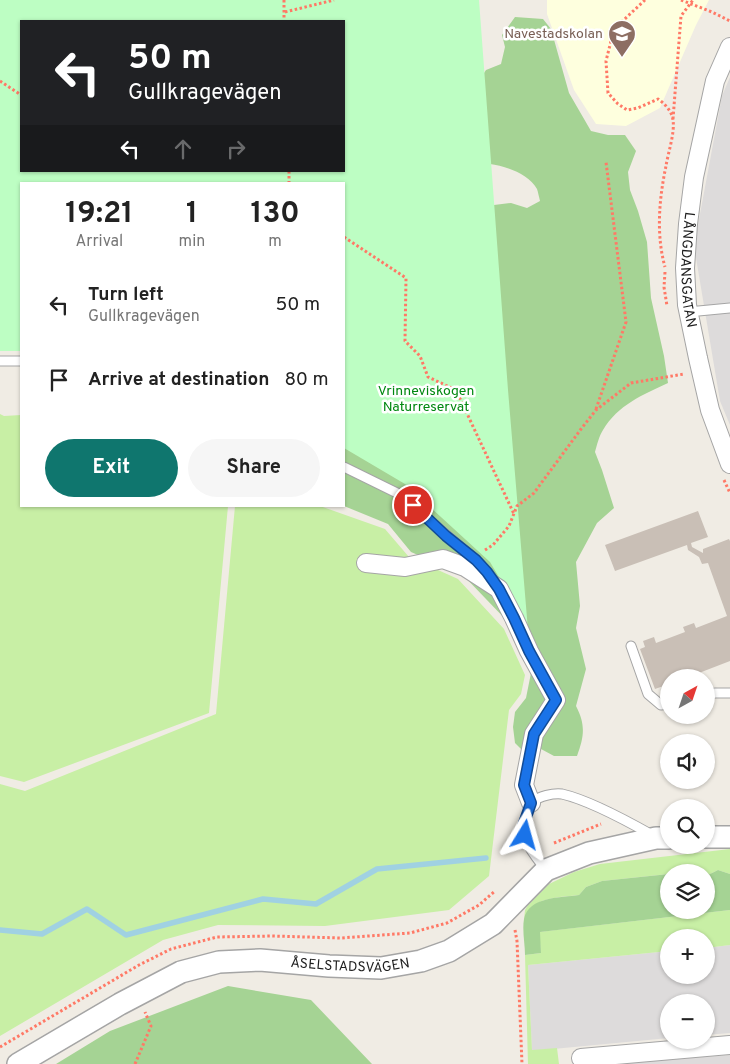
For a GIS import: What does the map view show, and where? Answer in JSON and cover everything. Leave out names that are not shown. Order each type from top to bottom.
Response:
[{"type":"street","name":"LÅNGDANSGATAN","points":[[730,46],[715,81],[694,177],[685,268],[688,305],[710,410],[730,464]]},
{"type":"street","points":[[366,562],[405,567],[443,559],[465,567],[499,589],[529,651],[556,700],[534,734],[524,785],[531,803]]},
{"type":"street","points":[[715,837],[730,836]]},
{"type":"street","name":"ÅSELSTADSVÄGEN","points":[[18,1064],[181,972],[219,962],[260,960],[381,968],[422,961],[449,951],[493,924],[510,907],[540,862],[660,839]]},
{"type":"street","points":[[581,1058],[730,1045]]},
{"type":"lane","points":[[688,305],[730,308]]},
{"type":"lane","points":[[0,361],[20,361]]},
{"type":"lane","points":[[345,467],[397,493],[413,505],[446,536],[476,560],[499,589]]},
{"type":"lane","points":[[631,646],[648,694],[660,704]]},
{"type":"lane","points":[[715,693],[730,693]]},
{"type":"lane","points":[[540,862],[530,848],[523,826],[531,803],[541,797],[560,794],[582,801],[660,837]]},
{"type":"path","points":[[284,0],[284,20]]},
{"type":"path","points":[[285,12],[334,0]]},
{"type":"path","points":[[645,0],[614,29],[606,61],[608,93],[618,104],[627,110],[638,108],[658,99],[665,104],[673,119]]},
{"type":"path","points":[[681,0],[692,2],[730,21]]},
{"type":"path","points":[[688,305],[665,268],[660,250],[660,220],[663,184],[673,119],[681,16],[692,2]]},
{"type":"path","points":[[0,81],[20,94]]},
{"type":"path","points":[[596,410],[626,322],[606,162]]},
{"type":"path","points":[[345,238],[406,278],[405,341],[420,356],[428,377],[456,390],[514,514]]},
{"type":"path","points":[[477,550],[485,550],[493,545],[509,526],[516,506],[534,494],[596,410],[631,383],[684,374]]},
{"type":"path","points":[[540,862],[557,841],[601,824],[624,820]]},
{"type":"path","points":[[0,1047],[139,965],[171,949],[217,937],[342,938],[410,933],[447,924],[479,905],[500,886]]},
{"type":"path","points":[[510,907],[517,941],[522,1064]]},
{"type":"path","points":[[135,1064],[151,1026],[137,996]]},
{"type":"shaded area","name":"Navestadskolan","points":[[547,0],[709,0],[696,25],[660,108],[626,126],[596,124],[574,90],[547,14]]},
{"type":"shaded area","points":[[730,77],[730,425],[720,401],[694,246],[722,96]]},
{"type":"shaded area","points":[[730,945],[730,1033],[715,1034],[715,994],[660,994],[660,1039],[532,1051],[528,965],[660,952],[660,984],[715,984],[715,947]]},
{"type":"shaded area","points":[[730,1055],[730,1064],[621,1064],[622,1063]]},
{"type":"green space","name":"Vrinneviskogen Naturreservat","points":[[0,0],[479,0],[528,630],[490,562],[405,484],[345,449],[345,182],[20,182],[20,351],[0,351]]},
{"type":"green space","points":[[336,1],[476,85],[486,70],[501,64],[505,47],[502,35],[515,17],[543,19],[551,29],[569,93],[591,131],[608,135],[625,135],[636,151],[628,172],[630,190],[647,242],[651,298],[668,383],[623,407],[609,421],[602,432],[595,452],[614,508],[597,523],[576,562],[580,606],[576,628],[586,669],[576,706],[583,725],[577,756],[554,756],[541,749],[523,751],[515,743],[513,727],[515,712],[526,698],[531,673],[511,625],[462,574],[411,552],[388,524],[345,506],[345,387],[494,205],[511,203],[527,208],[540,201],[537,189],[528,179],[509,169],[490,164],[345,20],[334,20]]},
{"type":"green space","points":[[0,414],[4,416],[20,415],[20,507],[228,507],[209,713],[24,782],[0,776]]},
{"type":"green space","points":[[235,507],[323,507],[385,529],[409,557],[458,579],[504,629],[525,675],[521,694],[509,710],[489,876],[449,910],[325,926],[218,925],[163,940],[0,1036],[0,784],[25,791],[216,714]]},
{"type":"green space","points":[[730,849],[730,874],[718,870],[715,872],[715,864],[660,864],[660,875],[602,881],[586,887],[579,895],[539,902],[528,912],[524,920],[525,910],[528,905],[549,884],[574,872],[600,864],[687,854],[715,854],[715,851]]},
{"type":"green space","points":[[718,870],[730,874],[730,910],[715,912],[715,872]]},
{"type":"green space","points":[[660,875],[660,918],[540,932],[541,953],[525,955],[524,919],[527,911],[532,906],[547,899],[579,895],[586,887],[602,881]]},
{"type":"green space","points":[[730,910],[730,945],[715,947],[715,929],[660,929],[660,952],[528,965],[532,1050],[557,1048],[559,1064],[528,1064],[525,955],[541,953],[539,932],[660,918],[715,919],[715,912]]},
{"type":"green space","points":[[228,986],[311,1000],[372,1064],[56,1064],[110,1031]]},
{"type":"building","points":[[698,511],[708,537],[691,543],[692,547],[703,553],[703,549],[729,539],[730,661],[709,669],[660,669],[660,687],[655,689],[640,649],[645,647],[643,641],[654,637],[656,643],[685,632],[683,627],[694,623],[696,628],[727,616],[708,563],[702,564],[699,557],[688,550],[687,545],[615,571],[605,545]]},
{"type":"waterway","points":[[0,930],[42,934],[87,909],[126,935],[263,899],[316,904],[377,869],[486,858]]},
{"type":"place","name":"Navestadskolan","points":[[622,58]]},
{"type":"route","points":[[413,505],[446,536],[476,560],[487,572],[499,589],[529,651],[556,700],[534,734],[524,785],[531,803],[523,826],[525,835]]}]
